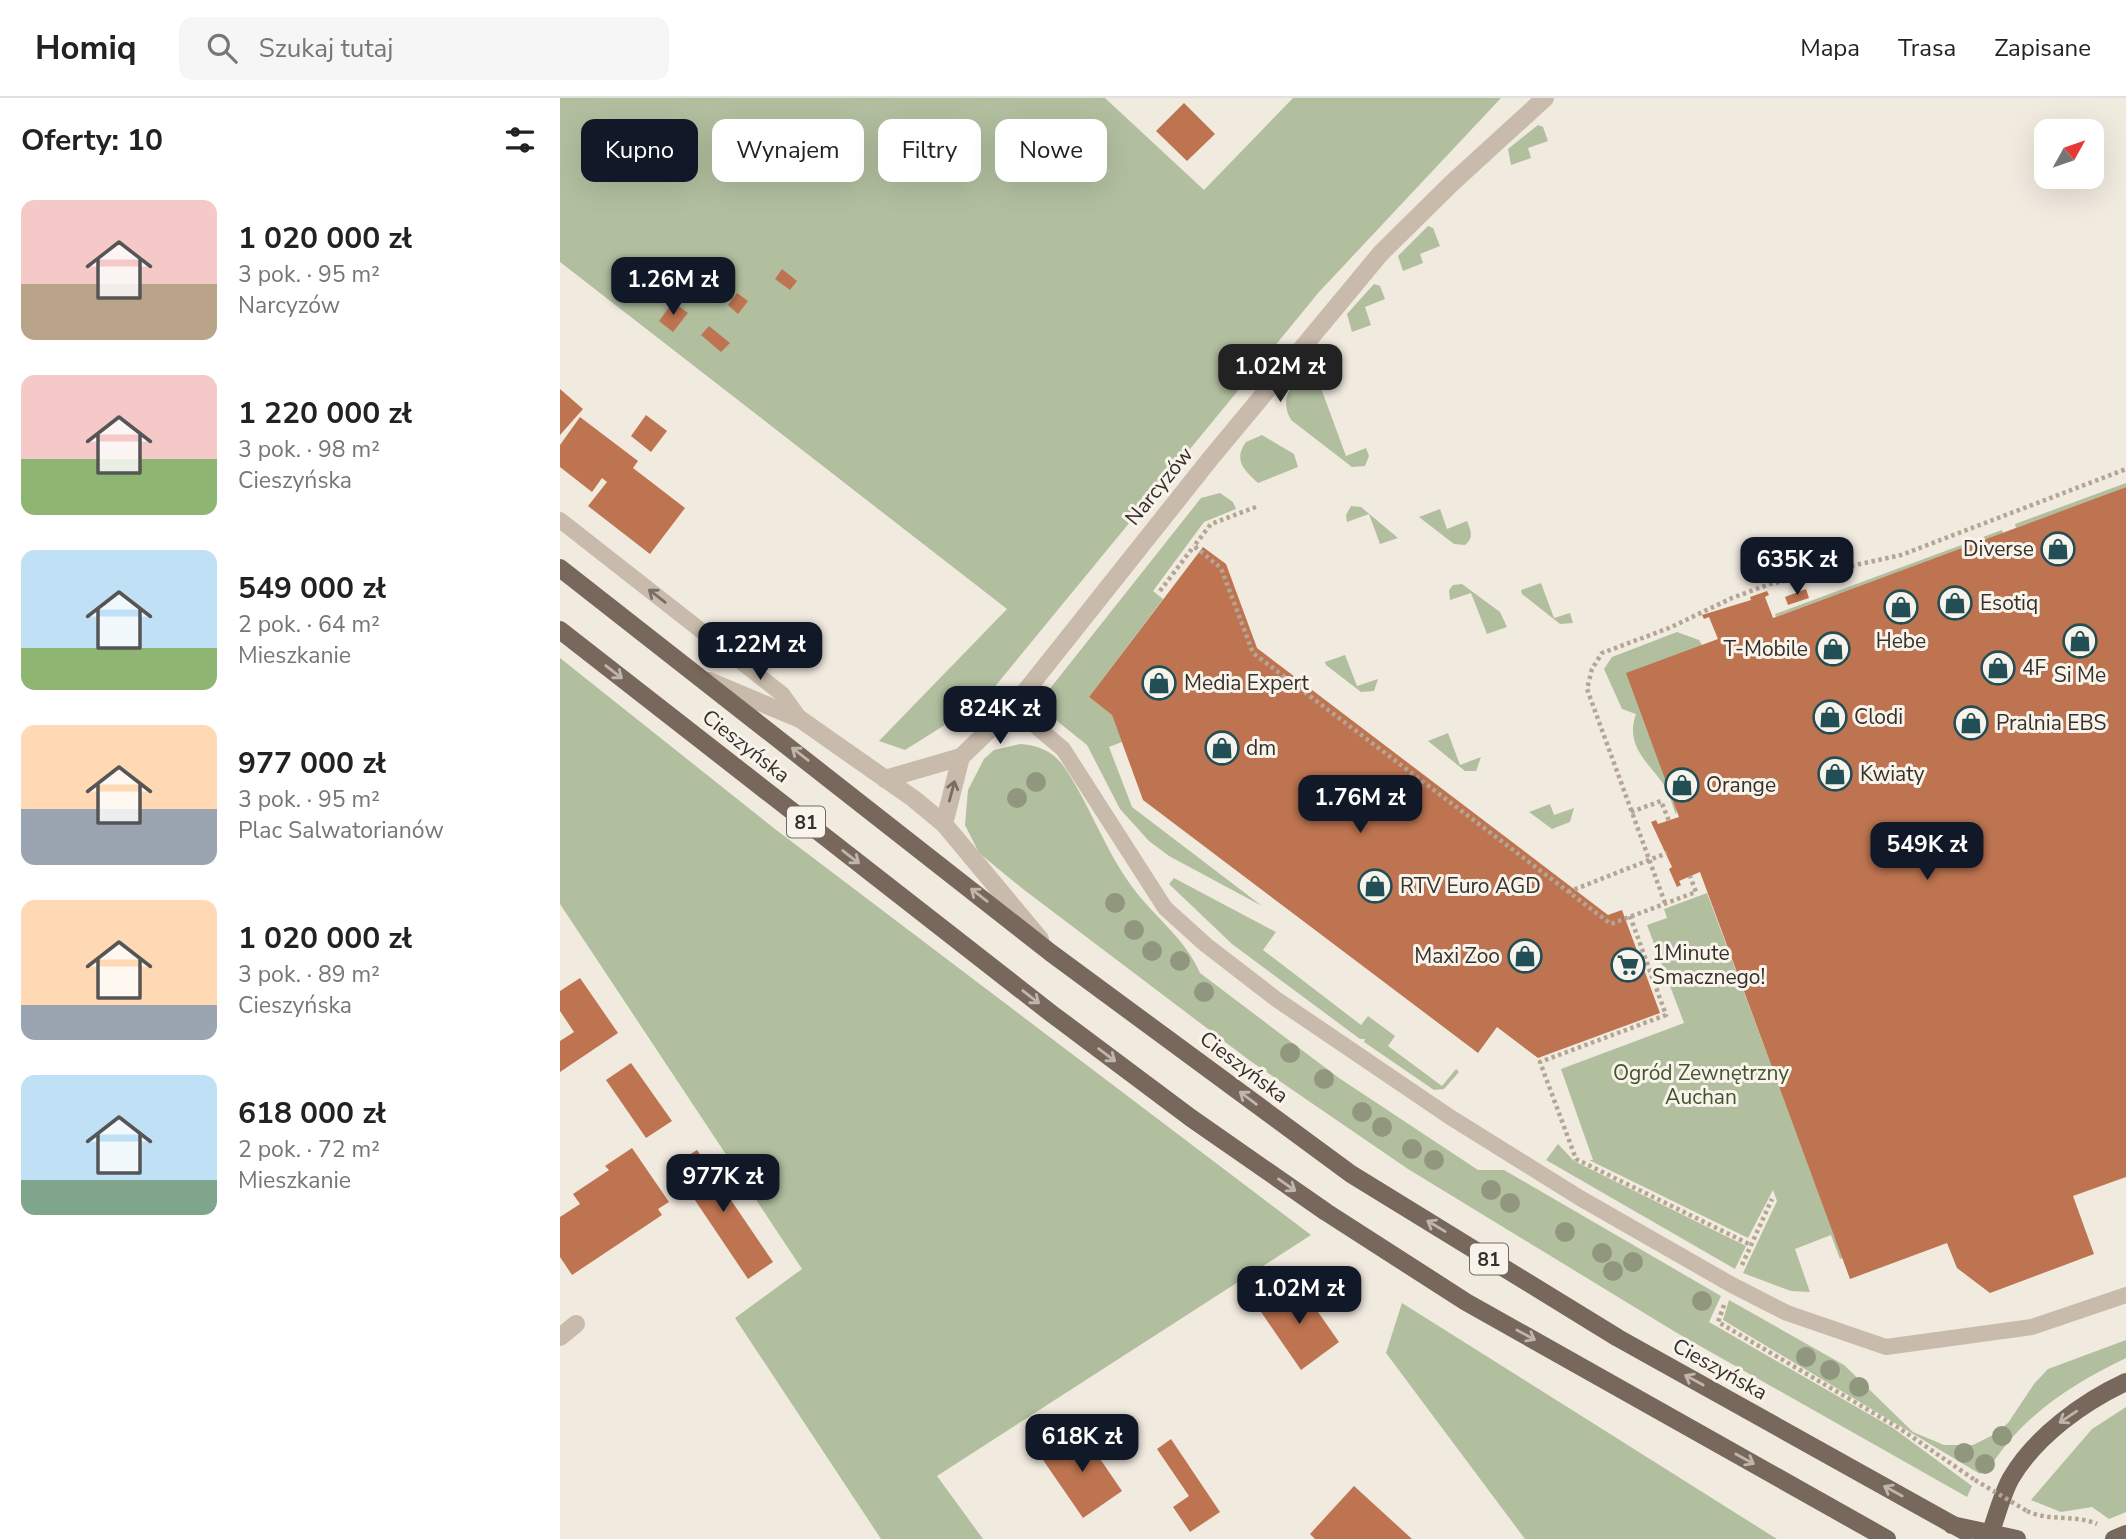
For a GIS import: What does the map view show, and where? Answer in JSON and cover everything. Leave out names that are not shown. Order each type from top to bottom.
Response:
[{"type":"main road","name":"Cieszyńska","points":[[560,568],[1051,953],[1351,1174],[1618,1338],[1952,1525]]},
{"type":"main road","name":"Cieszyńska","points":[[560,630],[1052,1014],[1191,1118],[1326,1212],[1466,1302],[1887,1539]]},
{"type":"main road","points":[[1988,1539],[2011,1478],[2056,1425],[2105,1392],[2126,1382]]},
{"type":"main road","name":"81","points":[[1952,1525],[1978,1539]]},
{"type":"main road","points":[[1952,1525],[2017,1539]]},
{"type":"street","name":"Narcyzów","points":[[885,779],[961,757],[1013,707],[1210,459],[1381,253],[1452,183],[1545,98]]},
{"type":"street","points":[[706,680],[800,719],[944,824],[1051,953]]},
{"type":"street","points":[[944,824],[961,757]]},
{"type":"street","points":[[560,1336],[576,1324]]},
{"type":"lane","points":[[560,520],[782,694],[800,719]]},
{"type":"lane","points":[[1013,707],[1063,749],[1166,908],[1206,945],[1276,999],[1450,1117],[1580,1198],[1732,1285],[1787,1313],[1886,1347],[2032,1327],[2126,1295]]},
{"type":"path","points":[[1665,903],[1587,689],[1592,669],[1602,653],[1757,589],[1901,555],[2126,469]]},
{"type":"path","points":[[1160,591],[1211,524],[1256,507]]},
{"type":"path","points":[[1194,546],[1221,568],[1253,653],[1611,924],[1696,892],[1690,876]]},
{"type":"path","points":[[1631,812],[1661,801],[1669,821]]},
{"type":"path","points":[[1568,892],[1667,853]]},
{"type":"path","points":[[1630,916],[1666,1015],[1540,1062],[1576,1159],[1751,1245]]},
{"type":"path","points":[[1772,1199],[1717,1322],[1899,1428],[1975,1480],[2027,1511],[2041,1518],[2088,1520],[2121,1536]]},
{"type":"green space","points":[[560,98],[1105,98],[1204,190],[1293,98],[1501,98],[1319,292],[983,701],[905,750],[879,741],[1007,609],[560,262]]},
{"type":"green space","points":[[1538,125],[1543,127],[1548,141],[1528,148],[1531,158],[1511,165],[1508,149]]},
{"type":"green space","points":[[1428,226],[1433,228],[1440,246],[1420,254],[1423,263],[1403,271],[1398,256]]},
{"type":"green space","points":[[1374,284],[1380,286],[1385,299],[1365,307],[1371,325],[1352,332],[1347,314]]},
{"type":"green space","points":[[1315,372],[1346,456],[1366,448],[1369,456],[1365,466],[1352,467],[1291,420],[1286,404],[1290,390],[1294,384]]},
{"type":"green space","points":[[1262,435],[1294,454],[1298,467],[1258,483],[1245,469],[1240,454],[1246,442]]},
{"type":"green space","points":[[2126,483],[2126,487],[2016,528],[2015,524]]},
{"type":"green space","points":[[1220,493],[1233,502],[1236,509],[1204,522],[1153,591],[1163,599],[1089,697],[1112,715],[1122,742],[1109,747],[1132,807],[1262,906],[1169,856],[1149,841],[1120,809],[1087,745],[1037,705],[1201,498]]},
{"type":"green space","points":[[1351,506],[1361,507],[1398,538],[1380,544],[1369,514],[1347,522],[1346,515]]},
{"type":"green space","points":[[1440,509],[1447,529],[1467,521],[1471,537],[1465,545],[1454,544],[1419,517]]},
{"type":"green space","points":[[2002,530],[2003,533],[1776,617],[1775,614]]},
{"type":"green space","points":[[1541,583],[1554,618],[1570,613],[1573,623],[1560,624],[1522,594],[1521,590]]},
{"type":"green space","points":[[1462,584],[1500,612],[1507,627],[1487,634],[1471,593],[1450,600],[1449,590],[1453,585]]},
{"type":"green space","points":[[1677,632],[1699,640],[1702,645],[1676,815],[1666,788],[1636,745],[1633,726],[1636,714],[1622,709],[1604,669],[1612,657]]},
{"type":"green space","points":[[1345,655],[1357,686],[1378,679],[1374,691],[1361,692],[1326,665],[1325,662]]},
{"type":"green space","points":[[560,658],[775,829],[1311,1235],[937,1476],[983,1539],[881,1539],[735,1318],[802,1269],[560,904]]},
{"type":"green space","points":[[1448,733],[1460,765],[1481,757],[1476,771],[1465,771],[1428,741]]},
{"type":"green space","points":[[1020,744],[1043,749],[1062,764],[1128,881],[1185,948],[1200,973],[1339,1078],[1478,1170],[1504,1170],[1721,1296],[1709,1322],[1893,1428],[1972,1486],[1967,1497],[1677,1333],[1408,1169],[1249,1060],[1023,889],[979,853],[965,825],[968,790],[984,759],[994,750]]},
{"type":"green space","points":[[1550,804],[1554,815],[1574,808],[1570,822],[1552,829],[1529,812]]},
{"type":"green space","points":[[1174,878],[1276,932],[1263,950],[1361,1025],[1368,1016],[1395,1036],[1388,1046],[1442,1086],[1456,1069],[1459,1072],[1444,1089],[1434,1090],[1364,1042],[1365,1039],[1360,1039],[1232,944],[1169,884]]},
{"type":"green space","name":"Ogród Zewnętrzny Auchan","points":[[1707,893],[1843,1258],[1840,1259],[1831,1235],[1795,1249],[1810,1292],[1791,1291],[1743,1273],[1777,1201],[1773,1190],[1748,1238],[1589,1160],[1593,1160],[1561,1069],[1684,1023],[1647,925],[1667,918],[1664,909]]},
{"type":"green space","points":[[1558,1144],[1574,1161],[1746,1246],[1735,1269],[1546,1160]]},
{"type":"green space","points":[[1729,1300],[1844,1365],[1913,1432],[1944,1445],[1973,1445],[1993,1435],[2008,1423],[2034,1384],[2048,1369],[2126,1340],[2126,1358],[2065,1392],[2029,1420],[2013,1436],[1986,1474],[1981,1471],[1980,1474],[1723,1320]]},
{"type":"green space","points":[[1402,1303],[1777,1539],[1525,1539],[1386,1353]]},
{"type":"green space","points":[[2126,1407],[2126,1512],[2109,1519],[2092,1507],[2061,1512],[2031,1500],[2092,1429]]},
{"type":"building","points":[[1184,103],[1215,134],[1187,161],[1156,131]]},
{"type":"building","points":[[782,269],[797,281],[790,290],[775,279]]},
{"type":"building","points":[[737,293],[748,301],[738,314],[728,305]]},
{"type":"building","points":[[673,302],[688,313],[673,332],[659,321]]},
{"type":"building","points":[[709,326],[730,343],[721,352],[701,335]]},
{"type":"building","points":[[560,389],[583,409],[560,435]]},
{"type":"building","points":[[646,415],[667,431],[651,452],[631,436]]},
{"type":"building","points":[[580,417],[638,461],[633,468],[685,508],[650,554],[588,506],[607,482],[602,478],[592,492],[560,467],[560,445]]},
{"type":"building","points":[[2126,487],[2126,1177],[2073,1196],[2094,1254],[1990,1293],[1957,1268],[1947,1243],[1850,1279],[1700,872],[1679,881],[1681,885],[1677,887],[1669,869],[1672,867],[1651,822],[1656,820],[1658,824],[1679,817],[1626,673],[1718,639],[1709,617],[1704,619],[1702,615],[1751,600],[1750,597],[1767,591],[1769,595],[1765,597],[1773,618]]},
{"type":"building","points":[[1203,547],[1226,564],[1257,648],[1608,915],[1622,910],[1660,1013],[1538,1058],[1497,1027],[1478,1053],[1143,800],[1112,715],[1089,697]]},
{"type":"building","points":[[1806,589],[1809,598],[1788,605],[1785,597]]},
{"type":"building","points":[[580,978],[618,1033],[560,1072],[560,1041],[574,1032],[560,1011],[560,991]]},
{"type":"building","points":[[631,1063],[672,1121],[646,1138],[606,1080]]},
{"type":"building","points":[[632,1148],[669,1202],[658,1209],[662,1215],[572,1275],[560,1257],[560,1217],[580,1204],[573,1194],[609,1170],[605,1166]]},
{"type":"building","points":[[697,1150],[773,1262],[748,1279],[672,1166]]},
{"type":"building","points":[[1297,1282],[1339,1342],[1301,1370],[1259,1309]]},
{"type":"building","points":[[1081,1431],[1122,1491],[1083,1518],[1041,1457]]},
{"type":"building","points":[[1171,1439],[1220,1512],[1190,1532],[1173,1507],[1189,1496],[1157,1449]]},
{"type":"building","points":[[1354,1486],[1412,1539],[1315,1539],[1310,1534]]},
{"type":"place","name":"Diverse","points":[[2058,549]]},
{"type":"place","name":"Esotiq","points":[[1955,603]]},
{"type":"place","name":"Hebe","points":[[1901,607]]},
{"type":"place","name":"Si Me","points":[[2080,641]]},
{"type":"place","name":"T-Mobile","points":[[1833,649]]},
{"type":"place","name":"4F","points":[[1998,668]]},
{"type":"place","name":"Media Expert","points":[[1159,683]]},
{"type":"place","name":"Clodi","points":[[1830,717]]},
{"type":"place","name":"Pralnia EBS","points":[[1971,723]]},
{"type":"place","name":"dm","points":[[1222,748]]},
{"type":"place","name":"Kwiaty","points":[[1835,774]]},
{"type":"place","name":"Orange","points":[[1682,785]]},
{"type":"place","name":"RTV Euro AGD","points":[[1375,886]]},
{"type":"place","name":"Maxi Zoo","points":[[1525,956]]},
{"type":"place","name":"1Minute Smacznego!","points":[[1628,965]]}]
